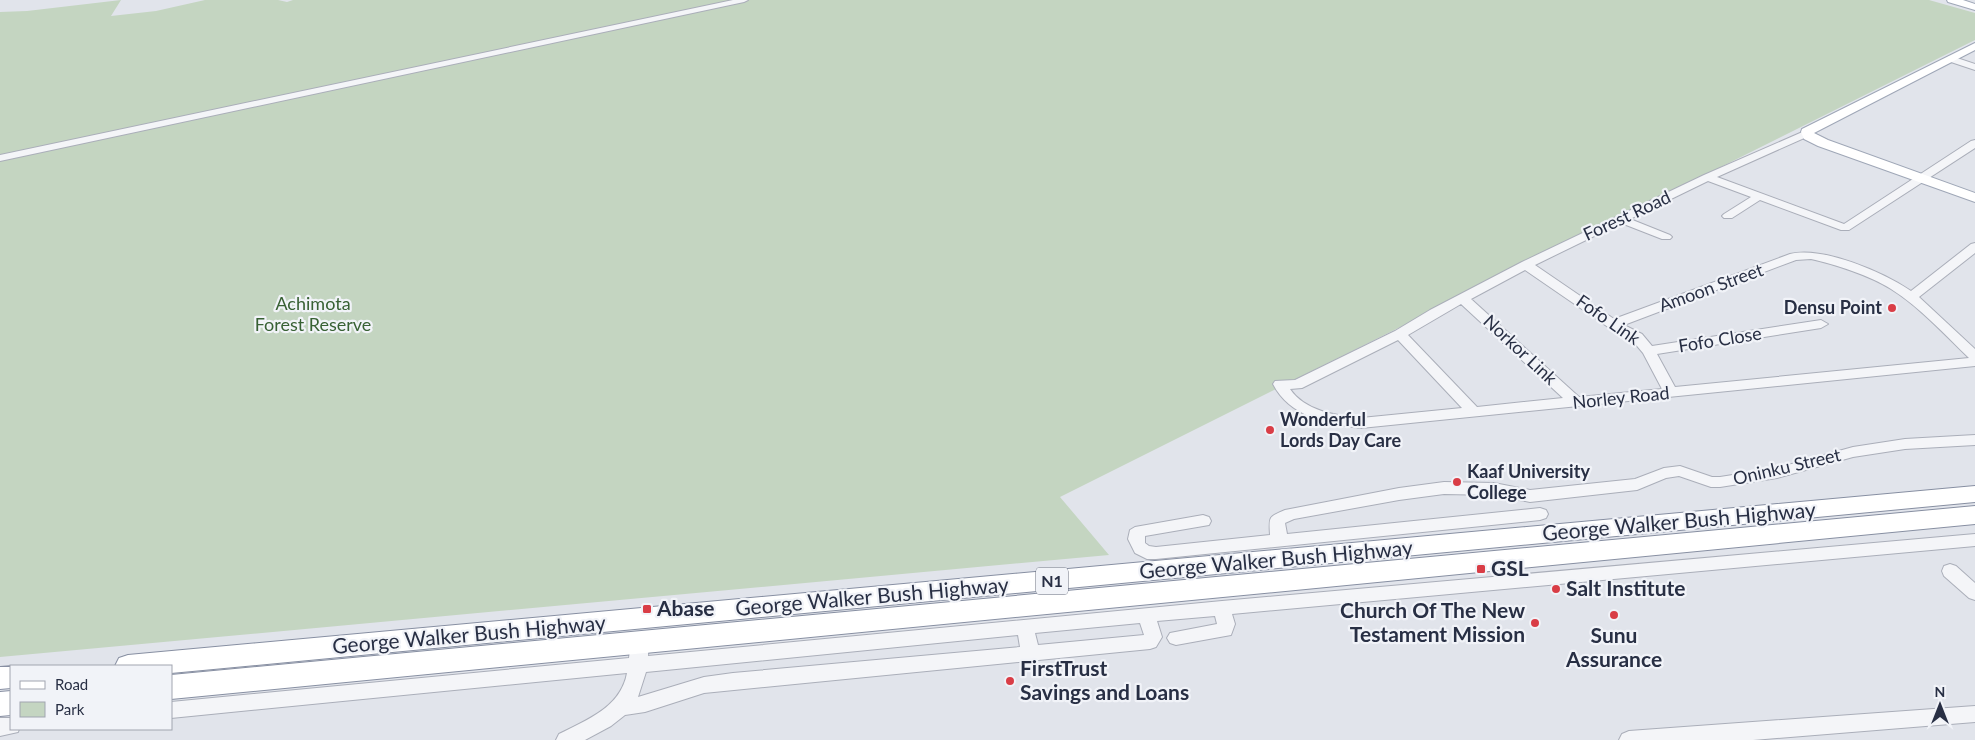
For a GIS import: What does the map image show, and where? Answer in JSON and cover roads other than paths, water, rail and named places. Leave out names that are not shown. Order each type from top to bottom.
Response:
[{"type":"highway","name":"George Walker Bush Highway","points":[[139,665],[1975,494]]},
{"type":"highway","name":"George Walker Bush Highway","points":[[172,687],[1975,515]]},
{"type":"main road","points":[[1952,0],[1975,7]]},
{"type":"main road","name":"Forest Road","points":[[1807,134],[1809,130],[1975,46]]},
{"type":"main road","points":[[1807,134],[1823,143],[1975,198]]},
{"type":"street","points":[[0,158],[744,0]]},
{"type":"street","points":[[1951,59],[1975,67]]},
{"type":"street","name":"Forest Road","points":[[1280,384],[1298,385],[1400,334],[1526,265],[1708,177],[1807,134]]},
{"type":"street","points":[[1708,177],[1846,228],[1975,143]]},
{"type":"street","points":[[1728,216],[1758,197]]},
{"type":"street","points":[[1620,219],[1666,237]]},
{"type":"street","points":[[1975,247],[1911,296],[1975,356]]},
{"type":"street","name":"Amoon Street","points":[[1612,324],[1794,257],[1811,255],[1834,260],[1877,276],[1911,296]]},
{"type":"street","name":"Fofo Link","points":[[1526,265],[1612,324],[1637,337],[1649,351],[1671,392]]},
{"type":"street","name":"Norkor Link","points":[[1463,299],[1576,402]]},
{"type":"street","name":"Fofo Close","points":[[1649,351],[1821,324]]},
{"type":"street","points":[[1400,334],[1474,412]]},
{"type":"street","name":"Norley Road","points":[[1280,384],[1287,396],[1298,405],[1329,418],[1347,422],[1361,422],[1975,362]]},
{"type":"street","name":"Oninku Street","points":[[1279,540],[1277,520],[1291,514],[1399,494],[1444,488],[1494,489],[1530,496],[1637,484],[1670,471],[1690,473],[1712,482],[1729,481],[1777,473],[1820,459],[1853,452],[1905,444],[1975,440]]},
{"type":"street","points":[[1530,496],[1529,499],[1555,534]]},
{"type":"street","points":[[1204,520],[1140,531],[1136,534],[1136,542],[1147,554],[1540,514]]},
{"type":"street","points":[[172,710],[1222,608],[1975,540]]},
{"type":"street","points":[[1950,571],[1975,593]]},
{"type":"street","points":[[1176,638],[1225,630],[1226,624],[1222,608]]},
{"type":"street","points":[[622,706],[645,704],[704,685],[1150,642],[1153,637],[1148,616]]},
{"type":"street","points":[[1025,628],[1031,654]]},
{"type":"street","points":[[566,740],[610,716],[622,706],[633,688],[640,641]]},
{"type":"street","points":[[1629,740],[1893,722],[1975,714]]},
{"type":"place","name":"Densu Point","points":[[1892,308]]},
{"type":"place","name":"Wonderful Lords Day Care","points":[[1270,430]]},
{"type":"place","name":"Kaaf University College","points":[[1457,482]]},
{"type":"place","name":"GSL","points":[[1481,569]]},
{"type":"place","name":"Salt Institute","points":[[1556,589]]},
{"type":"place","name":"Abase","points":[[647,609]]},
{"type":"place","name":"Sunu Assurance","points":[[1614,615]]},
{"type":"place","name":"Church Of The New Testament Mission","points":[[1535,623]]},
{"type":"place","name":"FirstTrust Savings and Loans","points":[[1010,681]]},
{"type":"park label","name":"Achimota Forest Reserve","points":[[313,314]]}]
